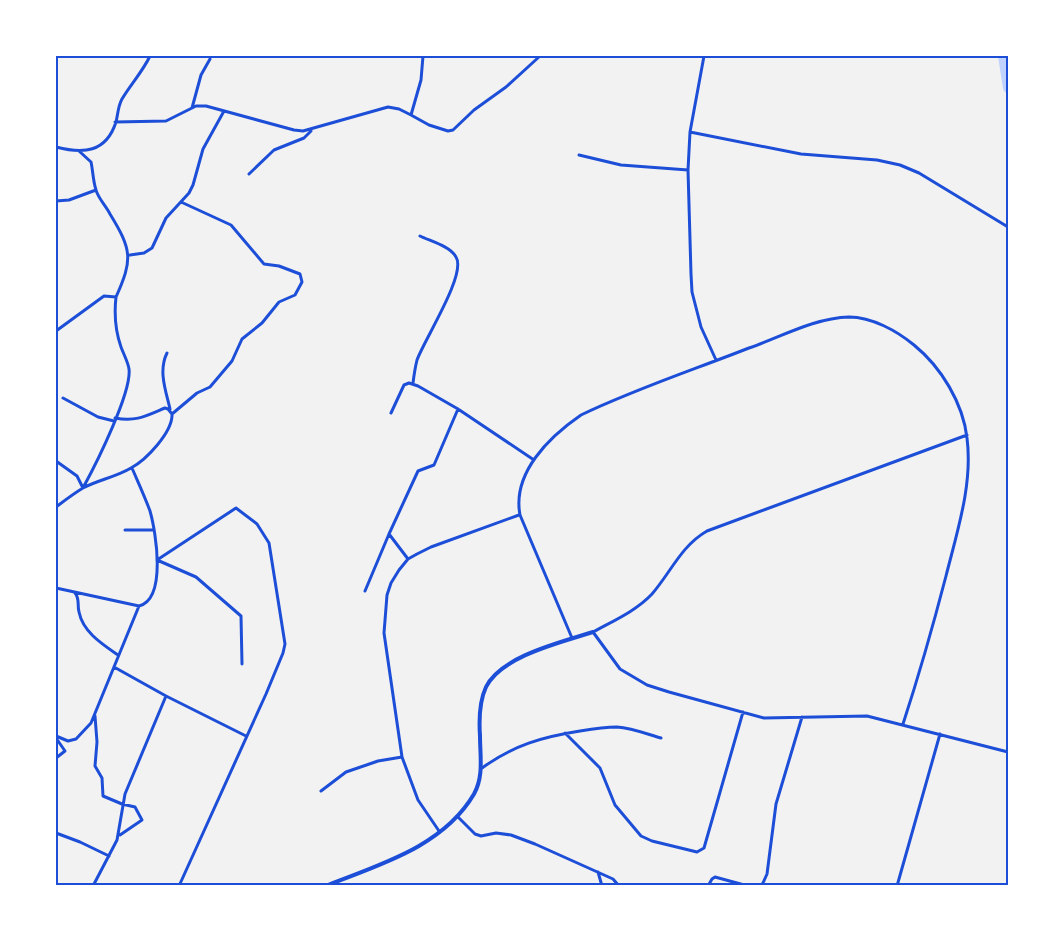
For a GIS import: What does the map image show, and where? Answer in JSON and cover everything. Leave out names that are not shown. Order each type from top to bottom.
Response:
[{"type":"street","points":[[56,147],[79,151],[103,144],[110,136],[116,122],[121,101],[150,56]]},
{"type":"street","points":[[411,115],[421,80],[423,56]]},
{"type":"street","points":[[116,122],[166,121],[192,108],[206,106],[294,130],[312,129],[388,107],[399,109],[429,125],[448,131],[453,130],[474,110],[506,87],[540,56]]},
{"type":"street","points":[[704,56],[690,132],[688,170],[692,292],[701,327],[716,360]]},
{"type":"street","points":[[192,108],[201,75],[210,59]]},
{"type":"street","points":[[129,255],[144,253],[152,248],[166,218],[193,184],[202,149],[224,111]]},
{"type":"street","points":[[249,174],[274,150],[304,138],[312,129]]},
{"type":"street","points":[[690,132],[801,154],[877,159],[900,165],[919,172],[1008,227]]},
{"type":"street","points":[[79,151],[91,162],[96,190],[115,222],[129,255],[127,272],[116,297],[114,320],[130,372],[129,382],[108,438],[83,488]]},
{"type":"street","points":[[579,155],[621,165],[688,170]]},
{"type":"street","points":[[56,201],[69,200],[96,190]]},
{"type":"street","points":[[171,412],[197,393],[210,387],[232,361],[242,339],[262,323],[279,302],[295,295],[302,282],[300,274],[279,266],[264,264],[231,225],[181,202]]},
{"type":"street","points":[[413,384],[418,358],[449,296],[458,264],[456,257],[450,251],[420,236]]},
{"type":"street","points":[[56,331],[104,296],[116,297]]},
{"type":"street","points":[[572,639],[520,515],[517,502],[523,479],[547,442],[581,415],[716,360],[834,318],[864,319],[905,338],[923,352],[944,378],[962,414],[967,435],[965,495],[938,608],[903,724]]},
{"type":"street","points":[[56,507],[83,488],[132,468],[161,440],[171,425],[171,412],[162,374],[163,361],[167,353]]},
{"type":"street","points":[[391,413],[404,385],[413,384],[458,409],[534,460]]},
{"type":"street","points":[[63,398],[98,417],[115,420],[129,420],[165,408],[171,412]]},
{"type":"street","points":[[366,591],[418,471],[434,465],[458,409]]},
{"type":"street","points":[[325,885],[409,853],[457,816],[474,794],[482,768],[479,718],[486,686],[502,669],[522,657],[593,632],[642,603],[689,544],[707,531],[967,435]]},
{"type":"street","points":[[56,461],[77,476],[83,488]]},
{"type":"street","points":[[56,737],[68,741],[76,739],[91,723],[139,606],[148,601],[155,588],[157,560],[154,530],[150,511],[132,468]]},
{"type":"street","points":[[157,560],[236,508],[257,524],[269,543],[285,644],[284,653],[271,684],[179,885]]},
{"type":"street","points":[[439,831],[418,800],[402,757],[384,633],[391,583],[408,559],[431,547],[520,515]]},
{"type":"street","points":[[125,530],[154,530]]},
{"type":"street","points":[[389,534],[408,559]]},
{"type":"street","points":[[157,560],[196,577],[241,616],[243,664]]},
{"type":"street","points":[[56,588],[139,606]]},
{"type":"street","points":[[74,591],[78,597],[78,608],[86,629],[119,655]]},
{"type":"street","points":[[593,632],[613,661],[630,676],[647,685],[764,718],[867,716],[1008,752]]},
{"type":"street","points":[[114,667],[246,736]]},
{"type":"street","points":[[93,885],[118,837],[122,804],[166,696]]},
{"type":"street","points":[[565,733],[600,768],[619,811],[641,836],[697,852],[704,848],[743,712]]},
{"type":"street","points":[[94,714],[97,742],[95,766],[102,778],[103,796],[135,807],[142,820],[118,837]]},
{"type":"street","points":[[760,885],[764,883],[767,874],[777,804],[802,717]]},
{"type":"street","points":[[482,768],[517,746],[565,733],[617,727],[637,730],[661,738]]},
{"type":"street","points":[[897,885],[940,734]]},
{"type":"street","points":[[56,737],[65,751],[56,758]]},
{"type":"street","points":[[321,791],[346,772],[378,761],[402,757]]},
{"type":"street","points":[[457,816],[475,834],[481,836],[496,833],[511,835],[598,872],[613,879],[619,885]]},
{"type":"street","points":[[56,834],[80,842],[109,856]]},
{"type":"street","points":[[598,872],[602,885]]},
{"type":"street","points":[[708,885],[715,877],[748,885]]},
{"type":"waterway","points":[[1003,56],[1008,88]]}]
